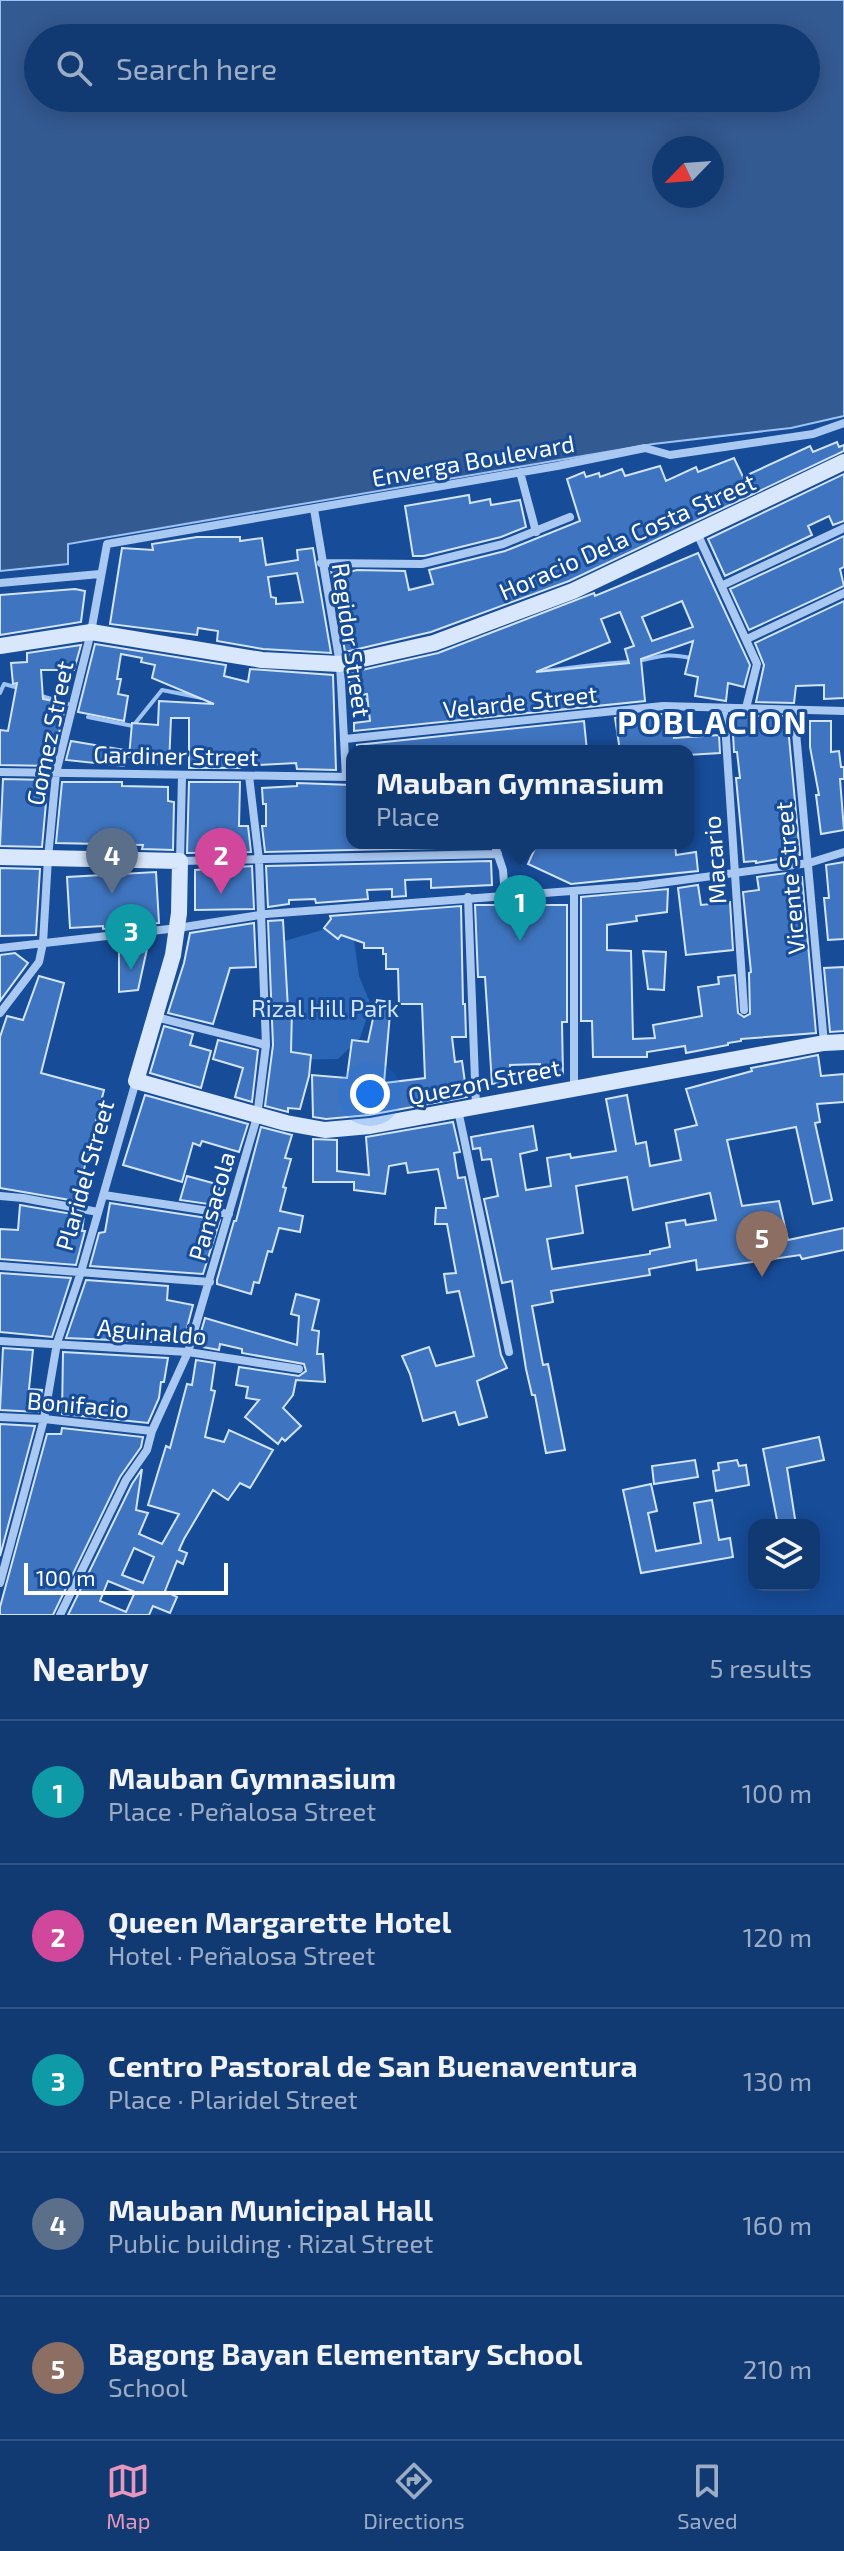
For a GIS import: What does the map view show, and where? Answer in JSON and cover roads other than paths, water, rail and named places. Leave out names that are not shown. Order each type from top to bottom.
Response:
[{"type":"main road","name":"Horacio Dela Costa Street","points":[[0,646],[91,632],[262,660],[340,664],[434,643],[573,591],[844,462]]},
{"type":"main road","points":[[0,857],[180,861]]},
{"type":"main road","name":"Plaridel Street","points":[[136,1081],[173,955],[178,928],[180,861]]},
{"type":"main road","name":"Quezon Street","points":[[136,1081],[257,1117],[325,1130],[370,1126],[824,1043],[844,1042]]},
{"type":"street","name":"Enverga Boulevard","points":[[107,544],[645,448],[670,455],[799,436],[844,423]]},
{"type":"street","points":[[520,472],[536,532]]},
{"type":"street","name":"Regidor Street","points":[[314,509],[340,664],[346,748]]},
{"type":"street","points":[[321,563],[422,564],[503,544],[570,517]]},
{"type":"street","points":[[723,585],[844,528]]},
{"type":"street","points":[[697,533],[757,664],[746,708]]},
{"type":"street","name":"Gomez Street","points":[[0,1013],[39,962],[56,773],[91,632],[107,544]]},
{"type":"street","points":[[0,583],[100,574]]},
{"type":"street","points":[[747,639],[844,593]]},
{"type":"street","name":"Velarde Street","points":[[345,739],[663,706],[844,711]]},
{"type":"street","name":"Macario","points":[[724,708],[744,1010]]},
{"type":"street","name":"Vicente Street","points":[[794,710],[824,1043]]},
{"type":"street","name":"Gardiner Street","points":[[0,772],[346,777]]},
{"type":"street","name":"Plaridel Street","points":[[180,861],[182,776]]},
{"type":"street","name":"Pansacola","points":[[60,1615],[126,1480],[147,1450],[152,1431],[188,1352],[257,1117],[266,1045],[259,860],[249,776]]},
{"type":"street","points":[[496,849],[505,896]]},
{"type":"street","points":[[0,948],[178,928],[261,915],[468,897],[574,892],[809,863],[844,852]]},
{"type":"street","points":[[180,861],[498,854]]},
{"type":"street","points":[[574,892],[574,1088]]},
{"type":"street","points":[[468,897],[476,1107]]},
{"type":"street","points":[[155,1016],[266,1045]]},
{"type":"street","name":"Plaridel Street","points":[[0,1583],[44,1419],[57,1343],[81,1272],[136,1081]]},
{"type":"street","points":[[458,1110],[509,1352]]},
{"type":"street","points":[[104,1195],[229,1214]]},
{"type":"street","points":[[0,1196],[98,1212]]},
{"type":"street","points":[[0,1266],[210,1282]]},
{"type":"street","name":"Aguinaldo","points":[[0,1341],[188,1352],[299,1369]]},
{"type":"street","name":"Bonifacio","points":[[0,1417],[152,1431]]},
{"type":"waterway","points":[[546,671],[665,656],[691,658]]},
{"type":"waterway","points":[[0,693],[4,684],[19,688]]},
{"type":"waterway","points":[[88,717],[133,726],[162,690],[202,698]]},
{"type":"waterway","points":[[38,695],[68,704]]},
{"type":"waterway","points":[[358,701],[371,699]]},
{"type":"place","name":"Mauban Municipal Hall","points":[[112,894]]},
{"type":"place","name":"Queen Margarette Hotel","points":[[221,894]]},
{"type":"place","name":"Mauban Gymnasium","points":[[520,941]]},
{"type":"place","name":"Centro Pastoral de San Buenaventura","points":[[131,970]]},
{"type":"place","name":"Bagong Bayan Elementary School","points":[[762,1277]]},
{"type":"district","name":"POBLACION","points":[[713,721]]},
{"type":"park label","name":"Rizal Hill Park","points":[[325,1007]]}]
